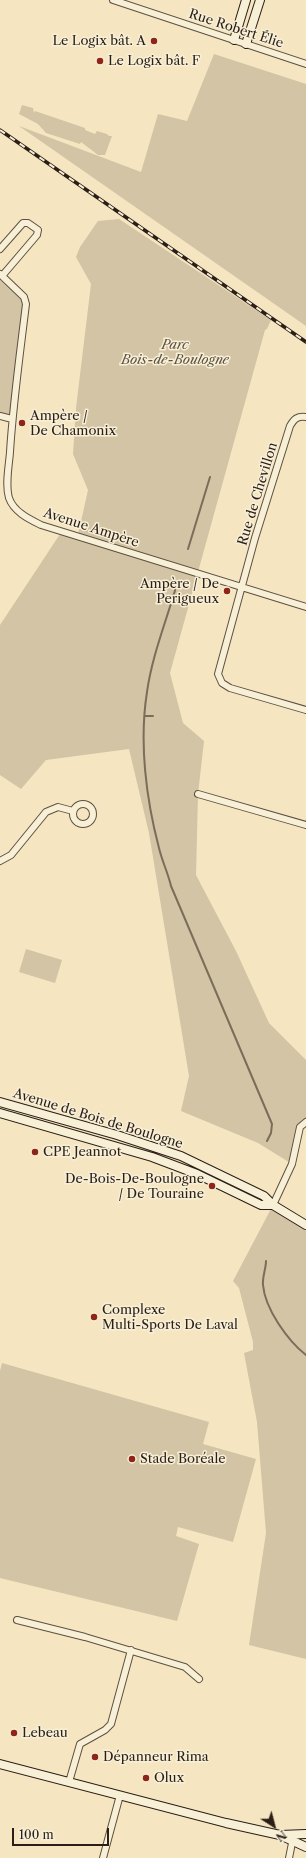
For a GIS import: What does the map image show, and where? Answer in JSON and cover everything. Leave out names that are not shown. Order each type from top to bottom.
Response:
[{"type":"street","name":"Rue Robert Élie","points":[[113,0],[306,64]]},
{"type":"street","points":[[234,40],[246,0]]},
{"type":"street","points":[[246,44],[260,0]]},
{"type":"street","name":"Avenue Ampère","points":[[0,249],[23,223],[28,223],[38,230],[37,235],[1,275],[24,296],[26,304],[12,419],[7,486],[9,498],[12,503],[26,518],[41,525],[306,607]]},
{"type":"street","points":[[0,416],[12,419]]},
{"type":"street","name":"Rue de Chevillon","points":[[242,588],[255,538],[290,426],[294,419],[300,416],[306,417]]},
{"type":"street","points":[[242,588],[218,674],[219,679],[230,688],[306,710]]},
{"type":"street","points":[[198,794],[306,825]]},
{"type":"street","points":[[0,861],[11,855],[46,812],[58,807],[73,811]]},
{"type":"street","name":"Avenue de Bois de Boulogne","points":[[0,1102],[117,1135],[180,1156],[264,1196],[273,1205],[306,1226]]},
{"type":"street","name":"Avenue de Bois de Boulogne","points":[[0,1113],[152,1157],[197,1174],[261,1205],[273,1205]]},
{"type":"street","points":[[273,1205],[292,1164],[300,1127],[306,1122]]},
{"type":"street","points":[[17,1620],[131,1650],[185,1667],[199,1679]]},
{"type":"street","points":[[69,1782],[80,1744],[105,1730],[111,1724],[131,1650]]},
{"type":"street","points":[[0,1764],[280,1836],[293,1838],[306,1834]]},
{"type":"street","points":[[103,1858],[120,1795]]},
{"type":"street","points":[[293,1838],[306,1847]]},
{"type":"street","points":[[289,1858],[293,1838]]},
{"type":"green space","points":[[214,54],[306,84],[306,326],[19,126],[141,172],[158,114],[187,121]]},
{"type":"green space","points":[[22,105],[33,108],[34,113],[35,111],[85,128],[85,130],[95,134],[97,131],[112,136],[105,155],[98,155],[81,142],[80,144],[46,133],[38,124],[19,114]]},
{"type":"green space","name":"Parc Bois-de-Boulogne","points":[[119,219],[271,320],[267,329],[265,330],[170,673],[183,723],[204,741],[198,794],[196,875],[236,951],[269,1023],[306,1060],[306,1122],[300,1127],[292,1164],[258,1143],[181,1111],[189,1076],[149,833],[129,749],[46,760],[21,789],[0,775],[0,625],[62,531],[78,535],[88,490],[73,454],[76,408],[91,284],[76,257],[80,247],[98,221]]},
{"type":"green space","points":[[0,274],[24,297],[12,419],[0,416]]},
{"type":"green space","points":[[26,949],[62,960],[55,983],[19,972]]},
{"type":"green space","points":[[273,1205],[306,1225],[306,1659],[249,1645],[266,1533],[257,1422],[244,1353],[253,1350],[253,1342],[239,1288],[233,1281]]},
{"type":"green space","points":[[2,1363],[209,1422],[203,1444],[256,1459],[233,1542],[178,1527],[176,1536],[199,1544],[177,1621],[0,1578],[0,1371]]},
{"type":"waterway","points":[[188,549],[210,477]]},
{"type":"waterway","points":[[176,587],[152,665],[147,692],[144,731],[147,790],[154,829],[171,886],[272,1124],[271,1133],[267,1141]]},
{"type":"waterway","points":[[145,716],[153,716]]},
{"type":"waterway","points":[[266,1261],[263,1282],[268,1304],[278,1324],[292,1342],[306,1355]]},
{"type":"railway","points":[[0,130],[306,342]]},
{"type":"place","name":"Le Logix bât. A","points":[[154,41]]},
{"type":"place","name":"Le Logix bât. F","points":[[100,61]]},
{"type":"place","name":"Ampère / De Chamonix","points":[[22,423]]},
{"type":"place","name":"Ampère / De Perigueux","points":[[227,591]]},
{"type":"place","name":"CPE Jeannot","points":[[35,1152]]},
{"type":"place","name":"De-Bois-De-Boulogne / De Touraine","points":[[212,1186]]},
{"type":"place","name":"Complexe Multi-Sports De Laval","points":[[94,1317]]},
{"type":"place","name":"Stade Boréale","points":[[132,1459]]},
{"type":"place","name":"Lebeau","points":[[14,1733]]},
{"type":"place","name":"Dépanneur Rima","points":[[95,1757]]},
{"type":"place","name":"Olux","points":[[146,1778]]}]
